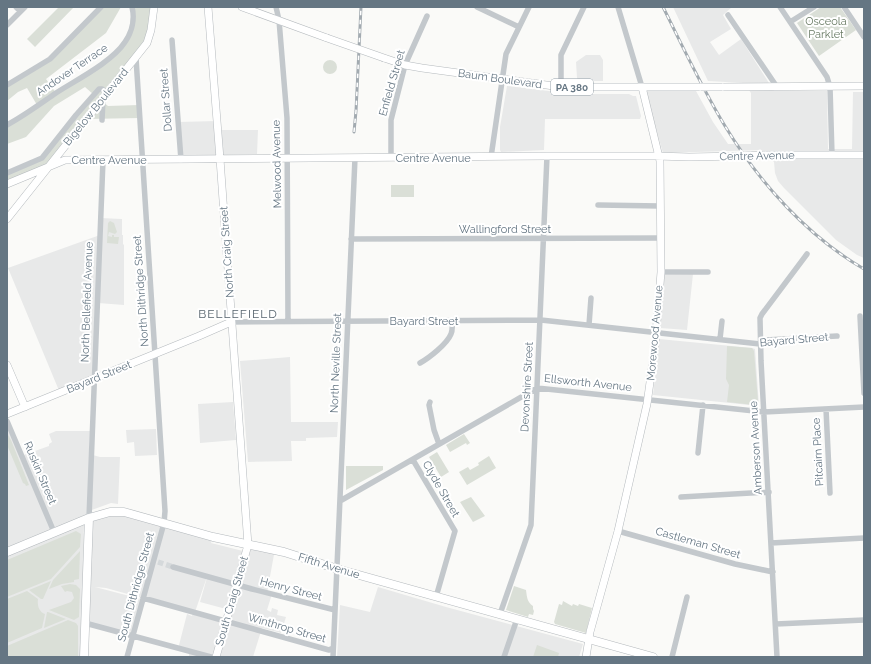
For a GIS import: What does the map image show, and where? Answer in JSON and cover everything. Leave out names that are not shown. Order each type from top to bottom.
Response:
[{"type":"highway","name":"Fifth Avenue","points":[[7,552],[89,518],[110,512],[124,512],[248,545],[284,552],[337,569],[653,657]]},
{"type":"highway","points":[[84,657],[89,518]]},
{"type":"main road","name":"Bigelow Boulevard","points":[[7,219],[136,58],[146,43],[152,30],[154,7]]},
{"type":"main road","name":"North Craig Street","points":[[208,7],[248,545]]},
{"type":"main road","name":"Baum Boulevard","points":[[242,7],[405,65],[502,80],[561,87],[864,86]]},
{"type":"main road","name":"Morewood Avenue","points":[[586,657],[590,632],[618,531],[648,400],[655,332],[660,272],[660,156],[642,87]]},
{"type":"main road","name":"Centre Avenue","points":[[7,184],[65,160],[864,155]]},
{"type":"main road","name":"Bayard Street","points":[[25,407],[231,322]]},
{"type":"main road","points":[[7,365],[25,407],[7,414]]},
{"type":"main road","name":"South Craig Street","points":[[216,657],[248,545]]},
{"type":"street","points":[[7,25],[18,9],[25,7]]},
{"type":"street","points":[[7,86],[50,59],[101,7]]},
{"type":"street","name":"Andover Terrace","points":[[7,125],[99,66],[114,54],[125,42],[133,25],[132,7]]},
{"type":"street","name":"Melwood Avenue","points":[[276,7],[279,20],[287,118],[288,321]]},
{"type":"street","points":[[477,7],[519,27]]},
{"type":"street","points":[[491,157],[506,54],[529,7]]},
{"type":"street","points":[[561,87],[561,55],[584,7]]},
{"type":"street","name":"Morewood Avenue","points":[[618,7],[642,87]]},
{"type":"street","points":[[780,7],[827,77],[830,87],[832,155]]},
{"type":"street","points":[[790,22],[814,7]]},
{"type":"street","points":[[844,7],[864,37]]},
{"type":"street","points":[[728,15],[777,87]]},
{"type":"street","name":"Enfield Street","points":[[391,158],[391,120],[405,65],[427,16]]},
{"type":"street","name":"Dollar Street","points":[[172,40],[181,160]]},
{"type":"street","name":"North Dithridge Street","points":[[136,58],[165,511],[164,523]]},
{"type":"street","points":[[7,173],[42,158],[76,115],[99,90],[102,89],[105,96],[102,120]]},
{"type":"street","name":"Devonshire Street","points":[[500,614],[531,525],[548,156]]},
{"type":"street","name":"North Neville Street","points":[[333,657],[350,239],[355,158]]},
{"type":"street","name":"North Bellefield Avenue","points":[[89,518],[103,160]]},
{"type":"street","points":[[598,205],[660,206]]},
{"type":"street","name":"Wallingford Street","points":[[350,239],[660,238]]},
{"type":"street","name":"Amberson Avenue","points":[[777,657],[760,323],[762,314],[807,254]]},
{"type":"street","points":[[660,272],[708,272]]},
{"type":"street","points":[[589,325],[591,298]]},
{"type":"street","points":[[860,316],[864,393]]},
{"type":"street","name":"Bayard Street","points":[[231,322],[541,320],[760,344],[766,340],[838,336]]},
{"type":"street","points":[[420,363],[429,357],[448,339],[452,328],[452,321]]},
{"type":"street","points":[[720,339],[722,321]]},
{"type":"street","name":"Ellsworth Avenue","points":[[340,501],[537,388],[764,412],[864,407]]},
{"type":"street","points":[[430,402],[429,405],[434,430],[439,444]]},
{"type":"street","points":[[698,453],[703,405]]},
{"type":"street","name":"Pitcairn Place","points":[[826,409],[830,493]]},
{"type":"street","name":"Ruskin Street","points":[[7,422],[54,532]]},
{"type":"street","name":"Clyde Street","points":[[413,460],[455,531],[436,597]]},
{"type":"street","points":[[681,497],[769,492]]},
{"type":"street","name":"South Dithridge Street","points":[[127,657],[143,598],[155,562],[164,523]]},
{"type":"street","name":"Castleman Street","points":[[618,531],[735,564],[773,572]]},
{"type":"street","points":[[771,543],[864,538]]},
{"type":"street","name":"Henry Street","points":[[173,567],[335,610]]},
{"type":"street","points":[[672,657],[687,597]]},
{"type":"street","name":"Winthrop Street","points":[[143,598],[329,650],[333,648]]},
{"type":"street","points":[[504,657],[517,619]]},
{"type":"street","points":[[776,624],[864,620]]},
{"type":"street","points":[[86,623],[211,657]]},
{"type":"shaded area","points":[[673,7],[732,7],[723,15],[731,29],[710,42],[719,55],[741,39],[774,91],[827,91],[828,149],[852,149],[853,92],[864,92],[864,258],[857,255],[836,240],[784,188],[778,181],[775,173],[774,162],[761,150],[663,153],[645,91],[696,91],[713,122],[728,144],[751,144],[751,93],[744,83],[708,81]]},
{"type":"shaded area","points":[[586,55],[600,55],[603,60],[603,81],[579,81],[577,78],[576,62]]},
{"type":"shaded area","points":[[507,86],[573,94],[629,94],[636,96],[641,116],[640,119],[545,119],[544,150],[501,152],[500,127]]},
{"type":"shaded area","points":[[217,121],[218,130],[258,130],[257,154],[227,155],[220,159],[181,160],[178,122]]},
{"type":"shaded area","points":[[100,218],[122,219],[122,235],[124,245],[124,305],[98,303],[95,378],[60,393],[8,268],[100,235]]},
{"type":"shaded area","points":[[693,274],[687,330],[660,328],[664,275]]},
{"type":"shaded area","points":[[659,339],[755,349],[759,406],[653,395]]},
{"type":"shaded area","points":[[290,357],[291,422],[338,422],[337,437],[306,438],[306,441],[291,441],[292,461],[248,462],[240,361]]},
{"type":"shaded area","points":[[233,402],[236,440],[200,443],[198,404]]},
{"type":"shaded area","points":[[7,427],[21,456],[49,446],[52,442],[49,434],[56,431],[90,431],[89,454],[100,457],[120,457],[118,504],[111,503],[89,511],[84,524],[83,584],[89,518],[118,512],[213,537],[211,543],[243,551],[226,609],[200,602],[208,574],[195,612],[222,619],[220,624],[226,625],[248,545],[275,549],[267,593],[272,594],[267,610],[271,612],[272,608],[278,610],[277,615],[286,617],[281,633],[262,628],[253,657],[189,657],[189,653],[178,649],[187,614],[192,616],[193,612],[106,588],[95,587],[141,599],[132,635],[81,622],[80,657],[7,657]]},
{"type":"shaded area","points":[[156,429],[157,455],[135,456],[134,442],[127,443],[126,430]]},
{"type":"shaded area","points":[[378,587],[583,644],[579,657],[337,657],[340,605],[370,612]]},
{"type":"green space","points":[[59,7],[74,7],[35,47],[27,39]]},
{"type":"green space","points":[[101,7],[121,7],[106,33],[46,79],[56,93],[114,54],[129,34],[132,7],[154,7],[151,30],[103,102],[108,106],[139,105],[140,118],[87,119],[48,167],[7,184],[7,173],[39,161],[94,95],[85,87],[54,106],[26,137],[7,144],[7,125],[37,105],[27,88],[18,92],[7,101],[7,85],[50,59]]},
{"type":"green space","name":"Osceola Parklet","points":[[821,7],[840,7],[856,30],[819,56],[797,23]]},
{"type":"green space","points":[[327,60],[333,60],[337,64],[337,70],[333,74],[327,74],[323,70],[323,64]]},
{"type":"green space","points":[[391,185],[414,185],[414,197],[391,197]]},
{"type":"green space","points":[[110,221],[114,223],[117,232],[115,234],[109,232],[108,236],[112,237],[112,235],[114,235],[114,237],[119,237],[118,244],[107,243],[108,223]]},
{"type":"green space","points":[[727,346],[752,348],[754,351],[758,401],[754,405],[727,402],[729,385],[726,379]]},
{"type":"green space","points":[[464,434],[470,443],[467,445],[466,443],[450,452],[446,445]]},
{"type":"green space","points":[[7,435],[11,440],[29,485],[26,486],[23,483],[7,445]]},
{"type":"green space","points":[[437,452],[449,472],[441,477],[429,457]]},
{"type":"green space","points":[[489,456],[496,468],[467,485],[459,472],[468,467],[470,470],[479,465],[478,463]]},
{"type":"green space","points":[[346,466],[383,466],[383,470],[346,490]]},
{"type":"green space","points":[[471,497],[485,516],[473,522],[460,502]]},
{"type":"green space","points":[[76,531],[81,534],[80,547],[51,579],[7,597],[7,560]]},
{"type":"green space","points":[[80,551],[79,579],[74,580],[74,582],[62,584],[49,589],[53,580]]},
{"type":"green space","points":[[51,581],[43,599],[29,590]]},
{"type":"green space","points":[[70,584],[76,585],[80,589],[79,617],[74,620],[49,610],[71,602],[74,598],[72,592],[65,592],[61,586]]},
{"type":"green space","points":[[514,586],[526,590],[528,601],[533,606],[533,615],[529,614],[528,617],[506,610]]},
{"type":"green space","points":[[27,591],[38,599],[39,608],[41,612],[45,614],[42,628],[7,643],[7,599]]},
{"type":"green space","points":[[563,601],[572,606],[573,604],[578,606],[579,604],[592,608],[586,633],[555,624],[554,622],[559,604],[562,605]]},
{"type":"green space","points":[[48,612],[66,619],[44,628]]},
{"type":"green space","points":[[68,620],[76,623],[78,626],[78,657],[7,657],[7,646]]},
{"type":"green space","points":[[537,645],[559,653],[558,657],[533,657]]},
{"type":"tunnel","points":[[158,562],[173,567]]},
{"type":"railway","points":[[354,132],[361,7]]},
{"type":"railway","points":[[663,7],[717,112],[738,147],[753,167],[769,187],[804,224],[823,241],[864,269]]},
{"type":"district","name":"BELLEFIELD","points":[[238,314]]}]
